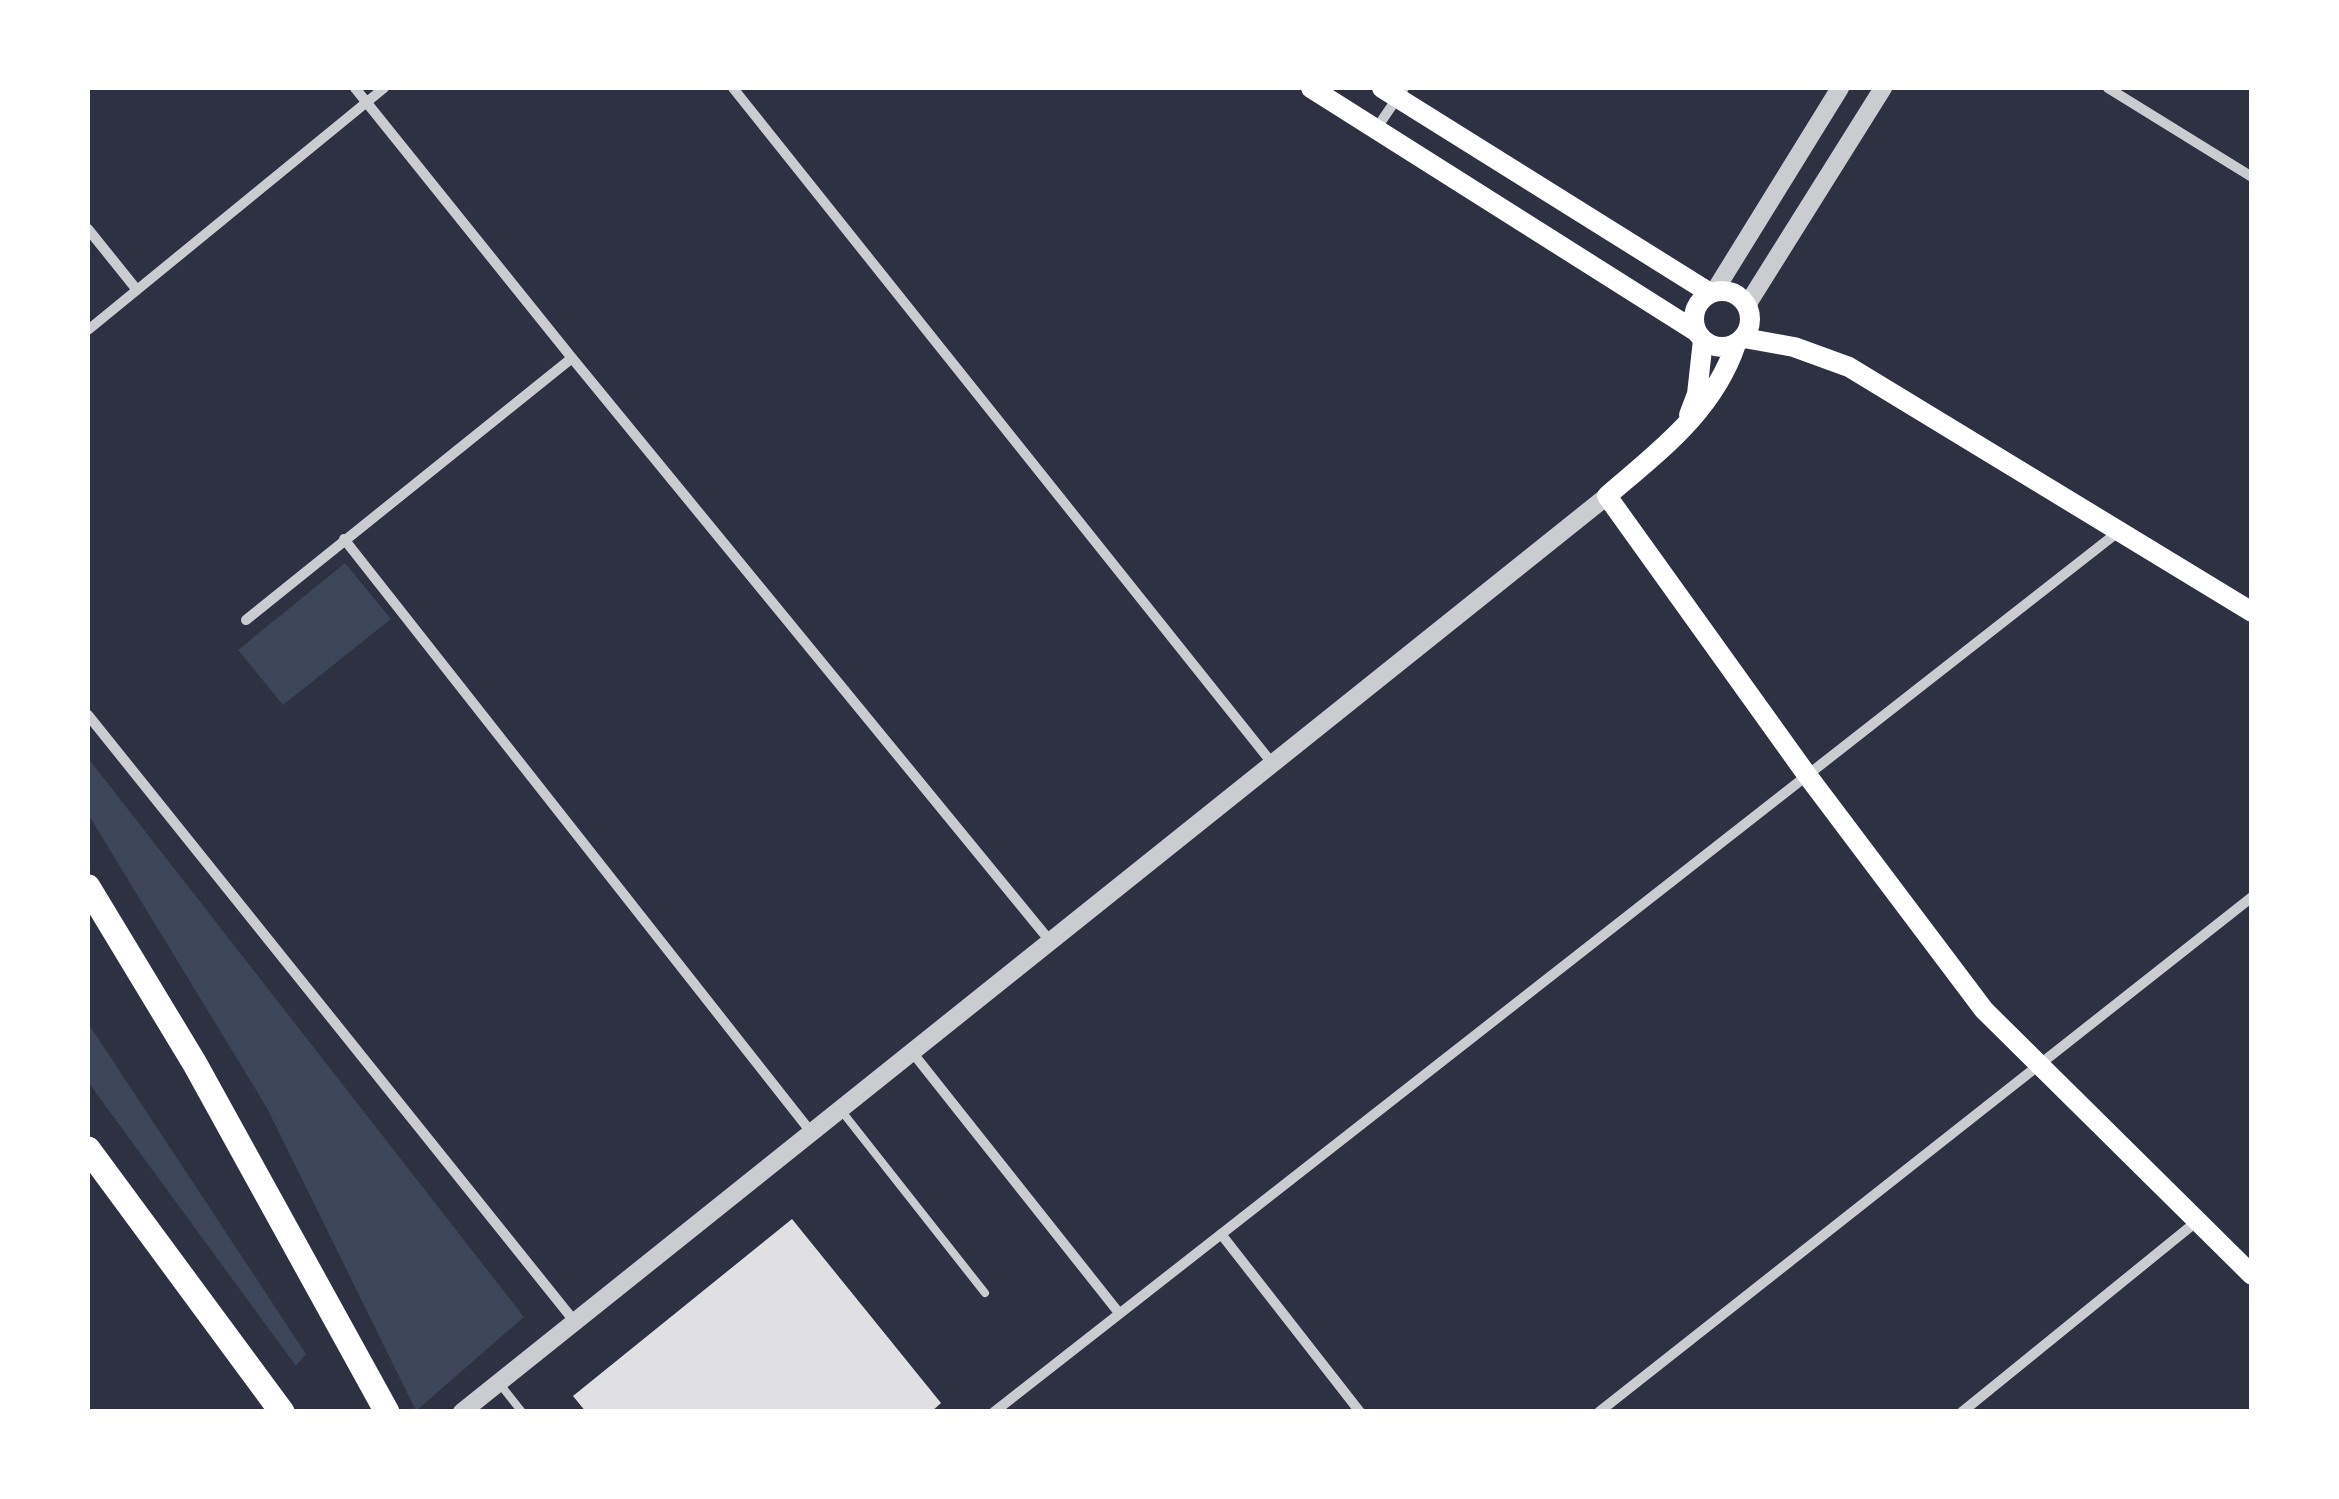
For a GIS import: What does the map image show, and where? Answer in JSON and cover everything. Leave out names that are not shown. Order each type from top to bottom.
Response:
[{"type":"main road","points":[[1311,88],[1719,347],[1740,341],[1794,347],[1848,367],[2252,612]]},
{"type":"main road","points":[[1395,91],[1712,293],[1733,292],[1747,304],[1751,322],[1719,383],[1682,431],[1607,496],[1807,775],[1984,1010],[2252,1275]]},
{"type":"main road","points":[[1682,431],[1697,394],[1700,336],[1694,313],[1698,304],[1712,293]]},
{"type":"main road","points":[[88,888],[194,1064],[387,1412]]},
{"type":"main road","points":[[88,1150],[282,1412]]},
{"type":"street","points":[[354,88],[1050,941]]},
{"type":"street","points":[[88,330],[384,88]]},
{"type":"street","points":[[733,88],[1272,763]]},
{"type":"street","points":[[1712,293],[1840,88]]},
{"type":"street","points":[[1747,304],[1883,88]]},
{"type":"street","points":[[2108,88],[2252,177]]},
{"type":"street","points":[[1376,129],[1395,91]]},
{"type":"street","points":[[88,229],[136,290]]},
{"type":"street","points":[[246,620],[572,358]]},
{"type":"street","points":[[462,1412],[1607,496]]},
{"type":"street","points":[[994,1412],[2118,531]]},
{"type":"street","points":[[344,539],[811,1132]]},
{"type":"street","points":[[88,714],[574,1322]]},
{"type":"street","points":[[1599,1412],[2252,897]]},
{"type":"street","points":[[912,1052],[1119,1313]]},
{"type":"street","points":[[1962,1412],[2196,1222]]},
{"type":"street","points":[[1221,1234],[1360,1412]]},
{"type":"lane","points":[[840,1109],[985,1294]]},
{"type":"lane","points":[[499,1382],[522,1412]]},
{"type":"shaded area","points":[[345,563],[391,619],[283,705],[238,650]]},
{"type":"shaded area","points":[[88,758],[524,1317],[416,1411],[267,1108],[88,814]]},
{"type":"shaded area","points":[[88,1023],[306,1354],[296,1366],[88,1082]]},
{"type":"building","points":[[792,1219],[941,1403],[931,1412],[586,1412],[573,1396]]}]
